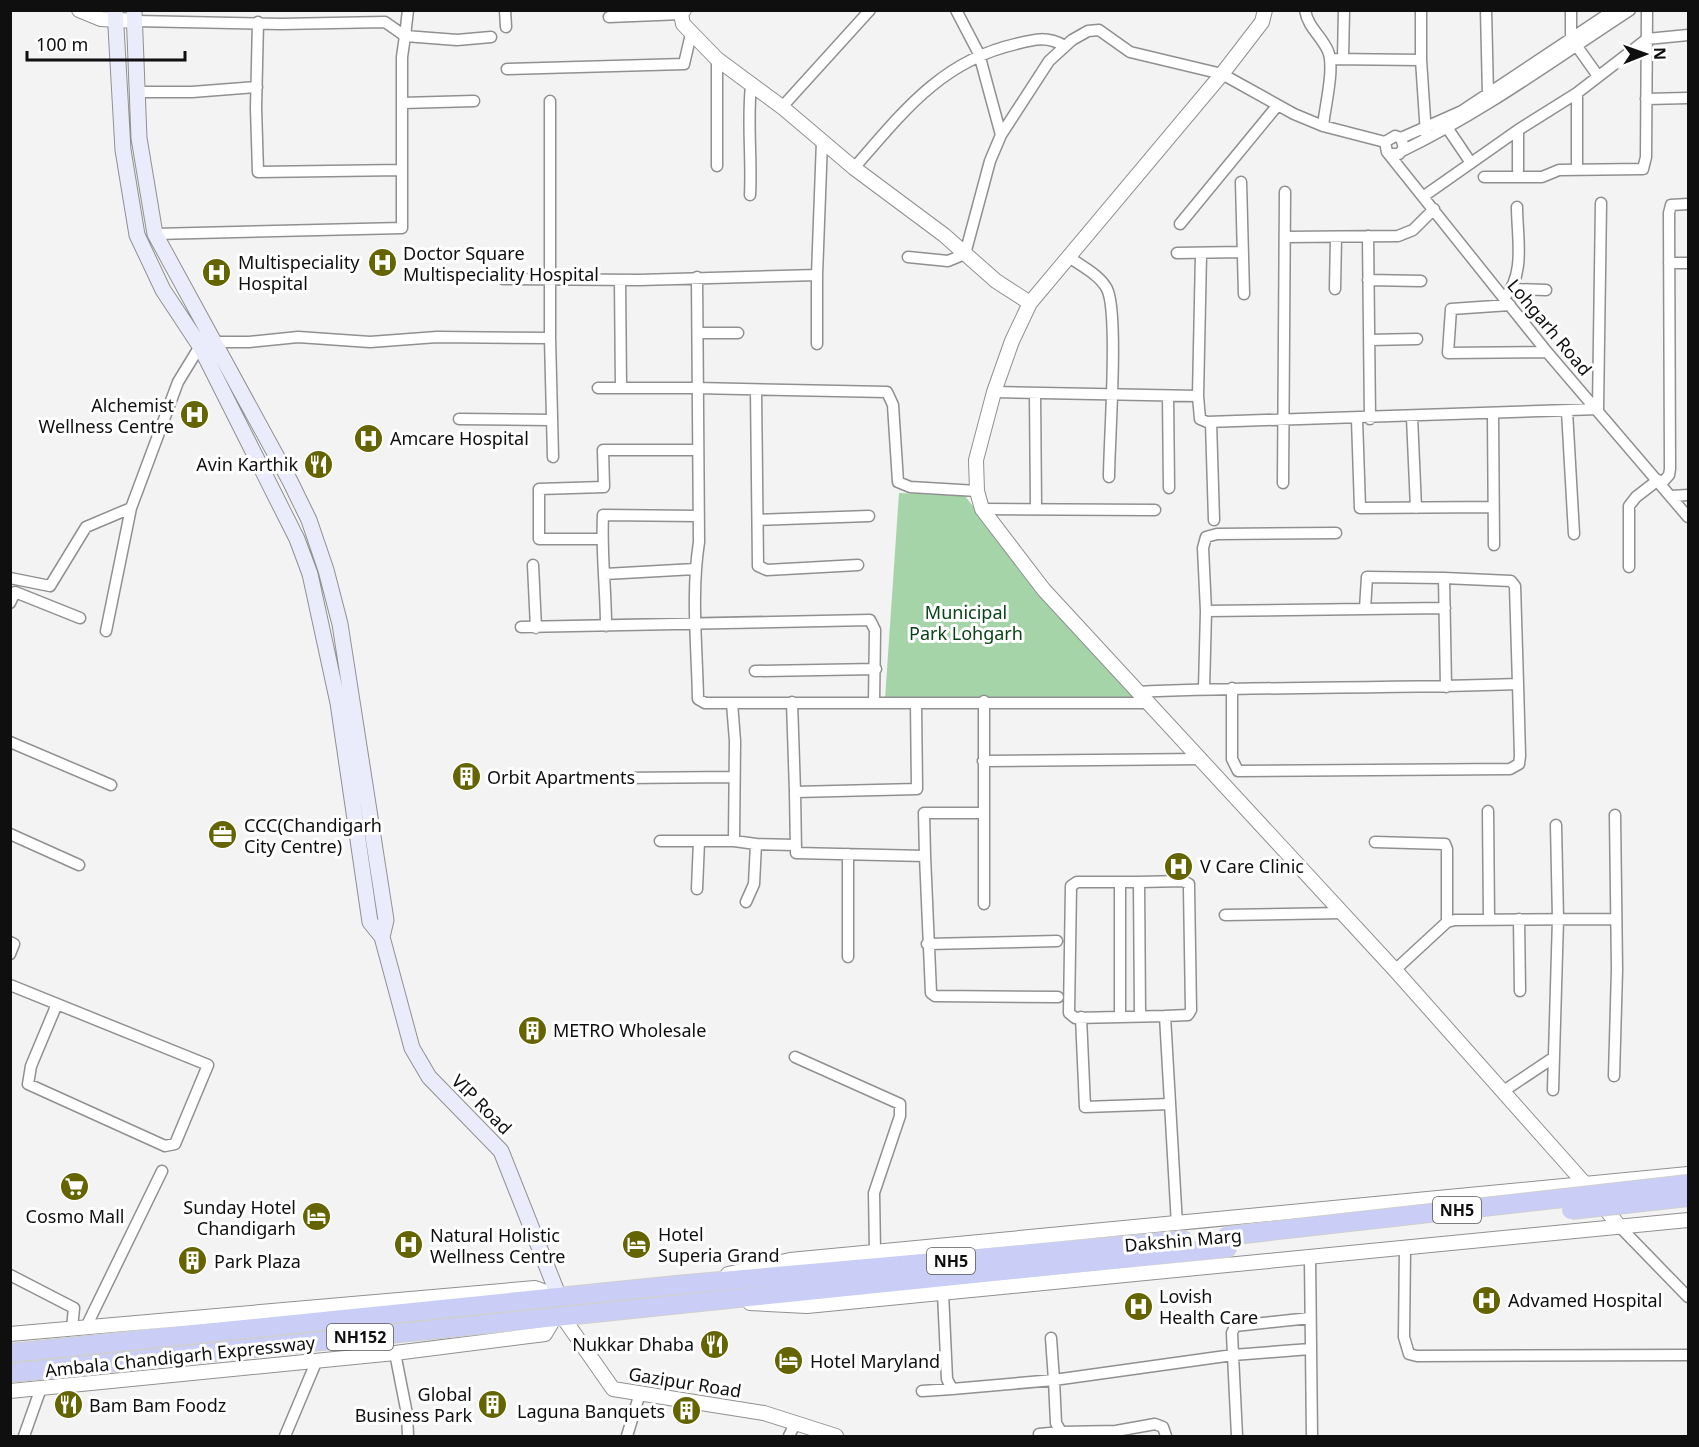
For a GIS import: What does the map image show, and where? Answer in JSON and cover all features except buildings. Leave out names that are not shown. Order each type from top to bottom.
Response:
[{"type":"highway","name":"Dakshin Marg","points":[[676,1285],[1227,1242],[1689,1184]]},
{"type":"highway","name":"NH5","points":[[708,1301],[1227,1242],[1689,1197]]},
{"type":"highway","name":"Ambala Chandigarh Expressway","points":[[10,1353],[676,1285]]},
{"type":"highway","name":"Ambala Chandigarh Expressway","points":[[10,1373],[708,1301]]},
{"type":"main road","points":[[115,15],[123,150],[137,235],[164,290],[207,344],[290,481],[309,520],[326,570],[340,624],[386,920],[382,937]]},
{"type":"main road","points":[[134,16],[139,138],[155,234],[274,494],[297,539],[310,574],[338,703],[370,922],[382,937]]},
{"type":"main road","points":[[274,494],[290,481]]},
{"type":"main road","name":"VIP Road","points":[[382,937],[412,1048],[429,1077],[501,1151],[559,1297]]},
{"type":"street","points":[[79,10],[101,20],[115,15],[258,22],[385,22],[405,36],[457,40],[491,37]]},
{"type":"street","points":[[348,10],[348,22]]},
{"type":"street","points":[[155,234],[402,228],[402,57],[408,10]]},
{"type":"street","points":[[505,10],[506,27]]},
{"type":"street","points":[[782,107],[870,10]]},
{"type":"street","points":[[956,10],[979,54],[1001,135]]},
{"type":"street","points":[[1265,10],[1262,22],[1222,74],[1030,303],[1012,341],[994,392],[976,460],[977,491],[982,509],[1044,590],[1395,970],[1586,1185],[1620,1227],[1689,1297]]},
{"type":"street","points":[[1305,10],[1312,31],[1324,45],[1330,59],[1323,126]]},
{"type":"street","points":[[1343,60],[1344,10]]},
{"type":"street","points":[[1421,10],[1424,128],[1427,139]]},
{"type":"street","points":[[1486,10],[1491,99]]},
{"type":"street","points":[[1571,10],[1574,42],[1598,76]]},
{"type":"street","points":[[1397,153],[1448,129],[1574,42],[1614,10]]},
{"type":"street","points":[[1574,42],[1630,10]]},
{"type":"street","points":[[1484,177],[1542,177],[1559,170],[1577,169],[1644,169],[1647,10]]},
{"type":"street","points":[[609,17],[683,12],[683,24],[717,59],[782,107],[854,168],[965,254],[996,281],[1030,303]]},
{"type":"street","points":[[258,22],[258,172],[402,170]]},
{"type":"street","points":[[965,254],[990,161],[1001,135],[1049,62],[1065,46],[1088,31],[1099,30],[1130,52],[1222,74],[1277,106],[1323,126],[1385,142]]},
{"type":"street","points":[[507,69],[684,64],[691,34]]},
{"type":"street","points":[[1424,196],[1518,130],[1577,93],[1647,39],[1689,35]]},
{"type":"street","points":[[854,168],[912,102],[960,65],[979,54],[1044,38],[1052,39],[1065,46]]},
{"type":"street","points":[[717,59],[717,166]]},
{"type":"street","points":[[1330,59],[1421,60]]},
{"type":"street","points":[[750,195],[752,149],[748,119],[751,86]]},
{"type":"street","points":[[137,92],[192,92],[257,87]]},
{"type":"street","points":[[1577,93],[1577,169]]},
{"type":"street","points":[[1646,99],[1689,98]]},
{"type":"street","points":[[1401,138],[1491,99]]},
{"type":"street","points":[[402,103],[474,101]]},
{"type":"street","points":[[550,101],[552,280],[550,338],[553,457]]},
{"type":"street","points":[[1180,224],[1277,106]]},
{"type":"street","points":[[1448,129],[1471,163]]},
{"type":"street","points":[[1518,130],[1518,170]]},
{"type":"street","points":[[1395,135],[1401,138],[1404,144],[1397,153],[1385,147],[1385,142],[1389,137],[1395,135]]},
{"type":"street","points":[[817,344],[822,141]]},
{"type":"street","name":"Lohgarh Road","points":[[1397,153],[1424,196],[1547,351],[1689,517]]},
{"type":"street","points":[[1241,182],[1244,294]]},
{"type":"street","points":[[1283,483],[1285,192]]},
{"type":"street","points":[[1201,254],[1198,396],[1200,419],[1211,422],[1370,419],[1598,409],[1601,203]]},
{"type":"street","points":[[1629,567],[1629,506],[1636,497],[1669,475],[1670,469],[1669,209],[1674,204],[1689,204]]},
{"type":"street","points":[[1517,207],[1518,274],[1513,289],[1507,301],[1451,309],[1448,353],[1547,351]]},
{"type":"street","points":[[1285,237],[1406,234],[1434,209]]},
{"type":"street","points":[[1368,236],[1370,419]]},
{"type":"street","points":[[1335,237],[1335,289]]},
{"type":"street","points":[[1177,253],[1243,252]]},
{"type":"street","points":[[908,257],[948,261],[965,254]]},
{"type":"street","points":[[1069,257],[1097,277],[1107,290],[1112,343],[1109,477]]},
{"type":"street","points":[[1669,263],[1689,264]]},
{"type":"street","points":[[503,279],[620,280],[817,275]]},
{"type":"street","points":[[697,277],[696,450],[699,542],[695,569],[694,624],[698,699],[705,703],[984,701],[1149,703]]},
{"type":"street","points":[[620,280],[621,388]]},
{"type":"street","points":[[1368,280],[1421,281]]},
{"type":"street","points":[[1513,289],[1546,290]]},
{"type":"street","points":[[698,333],[738,333]]},
{"type":"street","points":[[106,631],[130,508],[178,382],[207,344],[298,337],[370,342],[437,338],[550,338]]},
{"type":"street","points":[[1369,340],[1417,339]]},
{"type":"street","points":[[598,388],[887,392],[893,405],[898,482],[910,487],[977,491]]},
{"type":"street","points":[[756,390],[758,566],[767,570],[858,565]]},
{"type":"street","points":[[994,392],[1198,396]]},
{"type":"street","points":[[1035,394],[1036,508]]},
{"type":"street","points":[[1168,396],[1169,488]]},
{"type":"street","points":[[1567,411],[1574,534]]},
{"type":"street","points":[[1493,414],[1494,545]]},
{"type":"street","points":[[1412,417],[1416,508]]},
{"type":"street","points":[[459,419],[552,420]]},
{"type":"street","points":[[1357,419],[1360,508],[1493,507]]},
{"type":"street","points":[[1211,422],[1214,520]]},
{"type":"street","points":[[602,539],[539,539],[539,489],[604,487],[603,450],[696,450]]},
{"type":"street","points":[[1671,496],[1689,495]]},
{"type":"street","points":[[10,578],[50,586],[86,527],[130,508]]},
{"type":"street","points":[[982,509],[1155,510]]},
{"type":"street","points":[[606,626],[603,515],[698,516]]},
{"type":"street","points":[[758,519],[869,516]]},
{"type":"street","points":[[1204,689],[1206,611],[1203,548],[1206,537],[1217,534],[1336,533]]},
{"type":"street","points":[[533,565],[536,628]]},
{"type":"street","points":[[605,574],[695,569]]},
{"type":"street","points":[[1232,688],[1232,759],[1238,771],[1474,770],[1510,769],[1519,764],[1514,583],[1495,579],[1367,577],[1365,609]]},
{"type":"street","points":[[1444,578],[1446,687]]},
{"type":"street","points":[[10,603],[15,592],[80,618]]},
{"type":"street","points":[[1206,611],[1445,608]]},
{"type":"street","points":[[521,627],[870,620],[875,630],[874,703]]},
{"type":"street","points":[[755,671],[876,669]]},
{"type":"street","points":[[1138,692],[1232,688],[1446,687],[1518,684]]},
{"type":"street","points":[[984,701],[982,761],[984,904]]},
{"type":"street","points":[[792,702],[796,853],[925,856]]},
{"type":"street","points":[[732,703],[735,741],[734,841]]},
{"type":"street","points":[[795,792],[917,789],[916,703]]},
{"type":"street","points":[[10,742],[111,784]]},
{"type":"street","points":[[982,761],[1202,759]]},
{"type":"street","points":[[621,778],[733,777]]},
{"type":"street","points":[[1488,811],[1489,919]]},
{"type":"street","points":[[983,813],[924,813],[929,987],[935,996],[1058,997]]},
{"type":"street","points":[[1614,1076],[1615,815]]},
{"type":"street","points":[[1553,1090],[1558,919],[1556,825]]},
{"type":"street","points":[[10,834],[79,865]]},
{"type":"street","points":[[697,889],[699,841]]},
{"type":"street","points":[[660,842],[734,841],[756,844],[796,844]]},
{"type":"street","points":[[1375,842],[1445,844],[1447,922]]},
{"type":"street","points":[[746,902],[754,884],[756,844]]},
{"type":"street","points":[[848,854],[848,957]]},
{"type":"street","points":[[1077,882],[1139,882],[1189,884],[1191,1010],[1188,1015],[1071,1017],[1069,1013],[1071,886],[1077,882]]},
{"type":"street","points":[[1120,882],[1120,1016]]},
{"type":"street","points":[[1139,882],[1140,1015]]},
{"type":"street","points":[[1225,915],[1342,913]]},
{"type":"street","points":[[1395,970],[1447,922],[1489,919],[1616,919]]},
{"type":"street","points":[[1519,919],[1520,990]]},
{"type":"street","points":[[927,944],[1057,941]]},
{"type":"street","points":[[10,942],[14,944],[10,954]]},
{"type":"street","points":[[10,985],[208,1065],[175,1144],[165,1146],[28,1084],[31,1066],[57,1004]]},
{"type":"street","points":[[1165,1016],[1177,1224]]},
{"type":"street","points":[[1081,1017],[1085,1107],[1170,1104]]},
{"type":"street","points":[[795,1057],[900,1104],[900,1116],[874,1193],[875,1252]]},
{"type":"street","points":[[1502,1092],[1553,1058]]},
{"type":"street","points":[[87,1326],[162,1171]]},
{"type":"street","name":"NH152","points":[[676,1285],[790,1260],[1689,1174]]},
{"type":"street","name":"Dakshin Marg","points":[[708,1301],[807,1306],[1689,1220]]},
{"type":"street","points":[[1405,1248],[1404,1337],[1409,1354],[1417,1356],[1689,1355]]},
{"type":"street","points":[[1310,1257],[1312,1437]]},
{"type":"street","points":[[10,1275],[74,1308],[72,1328]]},
{"type":"street","points":[[10,1334],[535,1288],[559,1297]]},
{"type":"street","points":[[943,1293],[947,1379],[952,1389]]},
{"type":"street","points":[[10,1391],[395,1353],[545,1334],[558,1317]]},
{"type":"street","name":"Gazipur Road","points":[[558,1317],[613,1389],[764,1413],[836,1437]]},
{"type":"street","points":[[1238,1437],[1232,1333],[1235,1326],[1310,1318]]},
{"type":"street","points":[[1051,1338],[1056,1424],[1061,1432]]},
{"type":"street","points":[[922,1391],[1054,1380],[1233,1355],[1311,1349]]},
{"type":"street","points":[[395,1353],[408,1437]]},
{"type":"street","points":[[285,1437],[317,1360]]},
{"type":"street","points":[[24,1437],[41,1388]]},
{"type":"street","points":[[627,1437],[640,1393]]},
{"type":"street","points":[[789,1437],[796,1422]]},
{"type":"street","points":[[1039,1434],[1116,1431],[1159,1424],[1163,1427],[1166,1437]]},
{"type":"green space","name":"Municipal Park Lohgarh","points":[[899,493],[965,496],[1053,608],[1135,698],[885,699]]},
{"type":"place","name":"Doctor Square Multispeciality Hospital","points":[[382,263]]},
{"type":"place","name":"Multispeciality Hospital","points":[[217,272]]},
{"type":"place","name":"Alchemist Wellness Centre","points":[[195,415]]},
{"type":"place","name":"Amcare Hospital","points":[[369,438]]},
{"type":"place","name":"Avin Karthik","points":[[319,464]]},
{"type":"place","name":"Orbit Apartments","points":[[466,777]]},
{"type":"place","name":"CCC(Chandigarh City Centre)","points":[[223,835]]},
{"type":"place","name":"V Care Clinic","points":[[1179,866]]},
{"type":"place","name":"METRO Wholesale","points":[[532,1030]]},
{"type":"place","name":"Cosmo Mall","points":[[75,1187]]},
{"type":"place","name":"Sunday Hotel Chandigarh","points":[[317,1217]]},
{"type":"place","name":"Hotel Superia Grand","points":[[637,1244]]},
{"type":"place","name":"Natural Holistic Wellness Centre","points":[[409,1245]]},
{"type":"place","name":"Park Plaza","points":[[193,1261]]},
{"type":"place","name":"Advamed Hospital","points":[[1487,1300]]},
{"type":"place","name":"Lovish Health Care","points":[[1138,1306]]},
{"type":"place","name":"Nukkar Dhaba","points":[[715,1344]]},
{"type":"place","name":"Hotel Maryland","points":[[789,1361]]},
{"type":"place","name":"Global Business Park","points":[[493,1404]]},
{"type":"place","name":"Bam Bam Foodz","points":[[68,1405]]},
{"type":"place","name":"Laguna Banquets","points":[[686,1411]]}]
